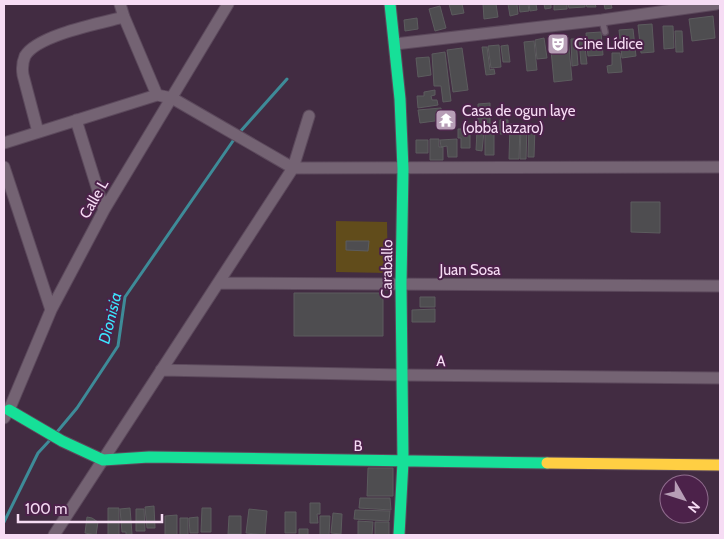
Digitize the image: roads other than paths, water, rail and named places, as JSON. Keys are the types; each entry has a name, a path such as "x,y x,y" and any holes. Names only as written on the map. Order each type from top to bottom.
{"street":[{"path":"120,4 156,95"},
{"name":"Caraballo","path":"390,4 400,99 403,169 401,284 403,375 399,535"},
{"path":"394,44 602,20 716,4"},
{"name":"Calle L","path":"6,414 50,310 104,210 172,98 223,7"},
{"path":"38,132 23,75 22,66 26,56 33,48 53,36 124,17"},
{"path":"4,143 156,95 172,98 293,168 720,167"},
{"path":"54,535 293,168 309,116"},
{"path":"76,120 104,210"},
{"path":"4,167 50,310"},
{"name":"Juan Sosa","path":"219,283 720,286"},
{"name":"A","path":"161,370 403,375 720,378"},
{"name":"B","path":"6,414 34,424 62,441 103,460 149,457 720,465"}],"lane":[{"path":"602,20 605,32"}],"waterway":[{"name":"Dionisia","path":"239,133 287,79"},
{"name":"Dionisia","path":"57,432 77,408 118,346 125,297 235,138"},
{"name":"Dionisia","path":"4,522 38,453 50,440"}],"place":[{"name":"Cine Lídice","path":"558,44"},
{"name":"Casa de ogun laye (obbá lazaro)","path":"446,120"}]}
